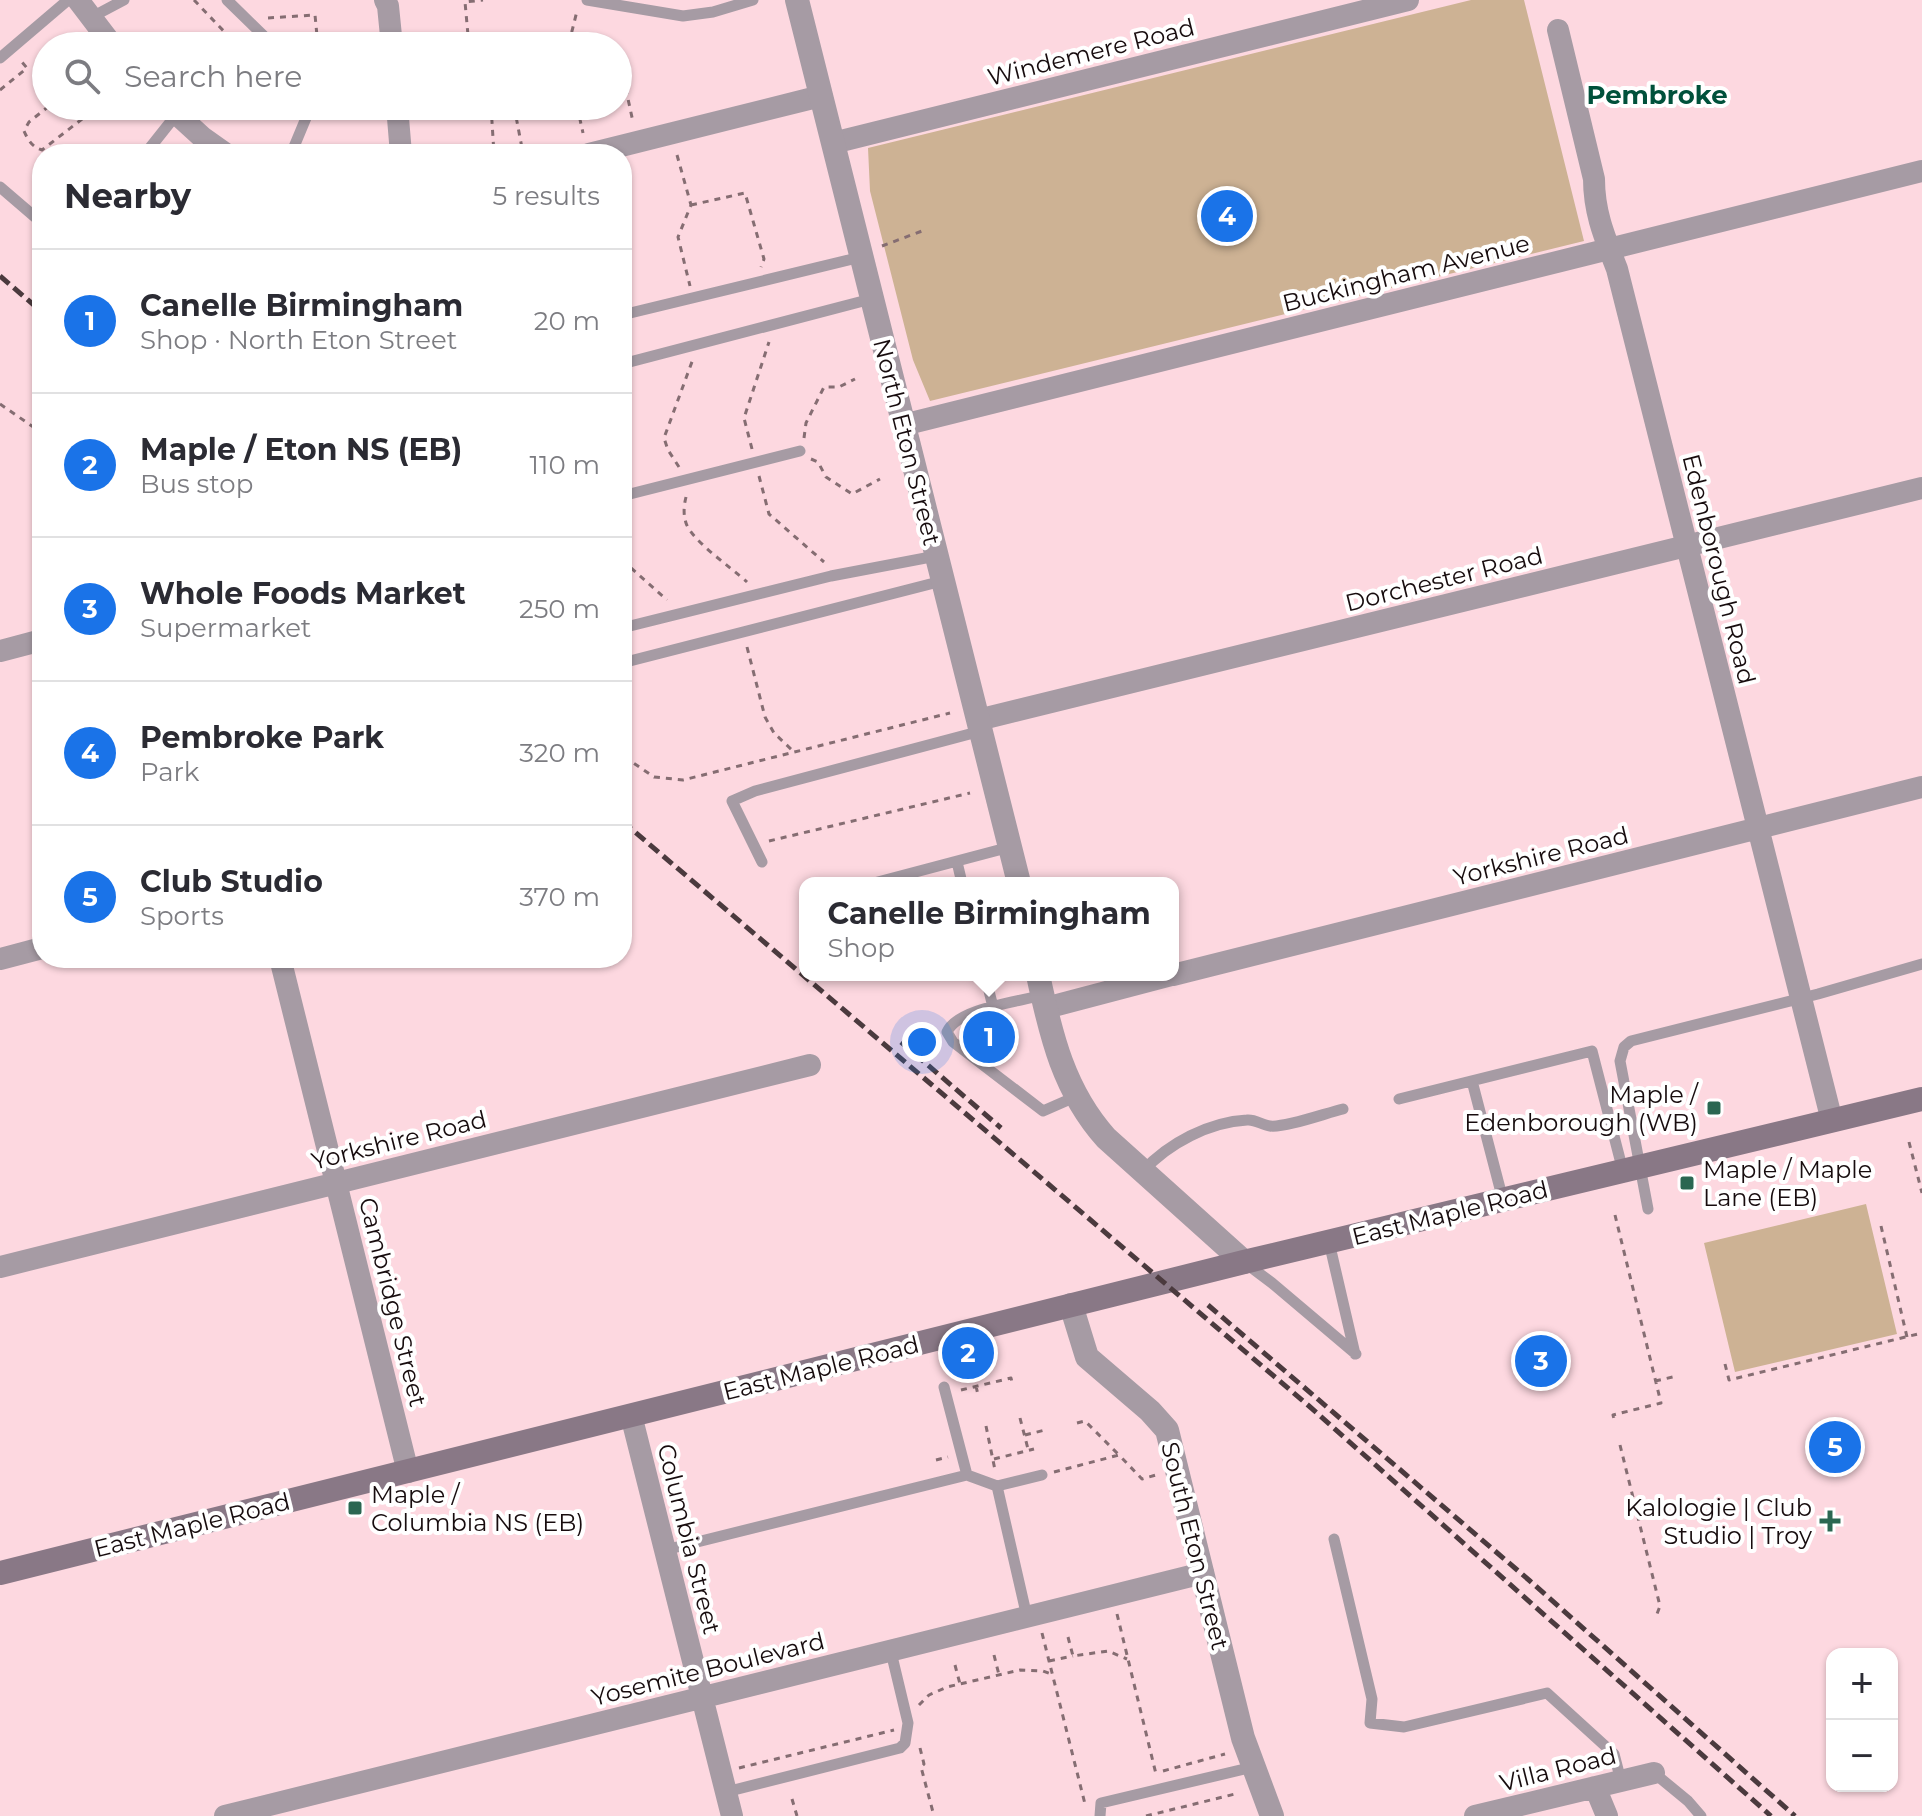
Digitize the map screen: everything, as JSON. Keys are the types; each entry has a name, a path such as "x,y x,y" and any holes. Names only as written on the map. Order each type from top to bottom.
{"main road":[{"name":"East Maple Road","path":"0,1573 1244,1262 1922,1099"}],"street":[{"name":"North Eton Street","path":"797,0 833,143 871,252 871,299 1018,877"},
{"name":"Windemere Road","path":"833,143 1408,0"},
{"path":"388,2 391,32"},
{"path":"84,9 102,32"},
{"name":"Edenborough Road","path":"1558,30 1594,179 1594,201 1600,229 1617,269 1832,1121"},
{"path":"586,143 821,96"},
{"path":"184,120 214,144"},
{"path":"398,120 400,144"},
{"name":"Buckingham Avenue","path":"903,425 1922,171"},
{"name":"Dorchester Road","path":"979,726 1922,488"},
{"path":"0,651 32,643"},
{"name":"Yorkshire Road","path":"1179,973 1922,787"},
{"path":"0,959 32,951"},
{"name":"Cambridge Street","path":"282,968 408,1472"},
{"name":"Yorkshire Road","path":"1043,993 1129,981"},
{"path":"1043,993 1063,1067 1087,1117 1106,1138 1244,1262"},
{"name":"Yorkshire Road","path":"0,1267 810,1065"},
{"name":"South Eton Street","path":"1071,1305 1087,1357 1150,1411 1167,1430 1243,1738 1272,1816"},
{"name":"Columbia Street","path":"631,1415 732,1816"},
{"name":"Yosemite Boulevard","path":"225,1816 1203,1573"},
{"name":"Villa Road","path":"1475,1816 1654,1773"},
{"path":"1595,1787 1607,1816"}],"lane":[{"path":"0,58 68,0"},
{"path":"84,9 124,0"},
{"path":"227,0 260,32"},
{"path":"587,0 683,16 713,12 753,0"},
{"path":"151,144 166,120"},
{"path":"295,144 305,120"},
{"path":"0,187 32,214"},
{"path":"632,313 871,252"},
{"path":"632,361 871,299"},
{"path":"632,493 800,451"},
{"path":"632,626 831,576 936,556"},
{"path":"632,660 942,581"},
{"path":"762,862 732,801 755,791 979,726"},
{"path":"898,877 1010,847"},
{"path":"957,862 961,877"},
{"path":"1632,1169 1620,1061 1624,1047 1631,1041 1800,999 1922,964"},
{"path":"986,981 993,1007"},
{"path":"1043,993 951,1022 947,1032 953,1042 1043,1111 1075,1097"},
{"path":"1399,1099 1592,1051 1648,1209"},
{"path":"1472,1081 1503,1200"},
{"path":"1143,1171 1155,1158 1180,1141 1208,1128 1249,1119 1272,1127 1343,1109"},
{"path":"1244,1262 1356,1354 1329,1242"},
{"path":"950,1389 967,1475"},
{"path":"665,1550 967,1475 997,1486 1042,1475"},
{"path":"997,1486 1032,1616"},
{"path":"1334,1539 1372,1699 1370,1723 1404,1727 1547,1693 1614,1754 1621,1781"},
{"path":"726,1792 900,1748 905,1743 908,1723 891,1652"},
{"path":"1100,1816 1101,1803 1254,1767"},
{"path":"1654,1773 1701,1816"}],"path":[{"path":"194,0 225,32"},
{"path":"468,32 465,2 483,0"},
{"path":"572,32 579,0"},
{"path":"257,29 268,18 315,15 317,32"},
{"path":"0,90 27,68 11,49"},
{"path":"632,117 633,122"},
{"path":"32,120 24,131 32,144"},
{"path":"50,144 81,120"},
{"path":"492,120 493,144"},
{"path":"517,120 521,144"},
{"path":"580,120 586,143"},
{"path":"677,155 691,205 678,237 693,298"},
{"path":"691,205 745,193 764,259 756,283"},
{"path":"871,252 922,231"},
{"path":"855,379 839,387 824,387 806,423 800,451 818,462 826,477 852,494 880,479"},
{"path":"0,404 32,426"},
{"path":"632,569 682,613"},
{"path":"743,632 765,717 774,733 794,752"},
{"path":"632,762 654,777 683,780 950,713"},
{"path":"754,845 970,793"},
{"path":"1909,1142 1922,1193"},
{"path":"1615,1215 1661,1403 1613,1415 1615,1422"},
{"path":"1881,1226 1907,1337"},
{"path":"1725,1364 1729,1380 1922,1333"},
{"path":"1655,1381 1677,1376"},
{"path":"950,1389 1011,1378 1013,1386"},
{"path":"976,1386 978,1395"},
{"path":"986,1426 994,1460 1031,1450 1020,1418"},
{"path":"1077,1423 1085,1421 1142,1479 1156,1475"},
{"path":"1025,1435 1045,1430"},
{"path":"1620,1445 1660,1606 1657,1614"},
{"path":"1042,1475 1119,1455"},
{"path":"1111,1595 1156,1774"},
{"path":"1032,1616 1053,1675 1088,1816"},
{"path":"1068,1637 1073,1656"},
{"path":"1049,1661 1108,1651 1128,1660"},
{"path":"994,1655 999,1675"},
{"path":"955,1665 960,1684"},
{"path":"912,1714 929,1695 960,1684 1020,1670 1043,1671 1053,1675"},
{"path":"739,1768 902,1728"},
{"path":"1146,1816 1235,1794"},
{"path":"792,1799 797,1816"}],"shaded area":[{"path":"1471,0 1524,0 1584,241 930,401 913,360 870,191 868,148"},
{"path":"1866,1204 1897,1334 1735,1372 1704,1243"}],"railway":[{"path":"0,276 32,303"},
{"path":"632,830 799,972"},
{"path":"810,981 1309,1406 1771,1816"},
{"path":"901,1042 1001,1128"},
{"path":"1208,1305 1530,1581 1795,1816"}],"place":[{"name":"Pembroke Park","path":"1227,216"},
{"name":"Canelle Birmingham","path":"989,1037"},
{"name":"Maple / Edenborough (WB)","path":"1714,1108"},
{"name":"Maple / Maple Lane (EB)","path":"1687,1183"},
{"name":"Maple / Eton NS (EB)","path":"968,1353"},
{"name":"Whole Foods Market","path":"1541,1361"},
{"name":"Club Studio","path":"1835,1447"},
{"name":"Maple / Columbia NS (EB)","path":"355,1508"},
{"name":"Kalologie | Club Studio | Troy","path":"1830,1521"}],"district":[{"name":"Pembroke","path":"1657,95"}]}
